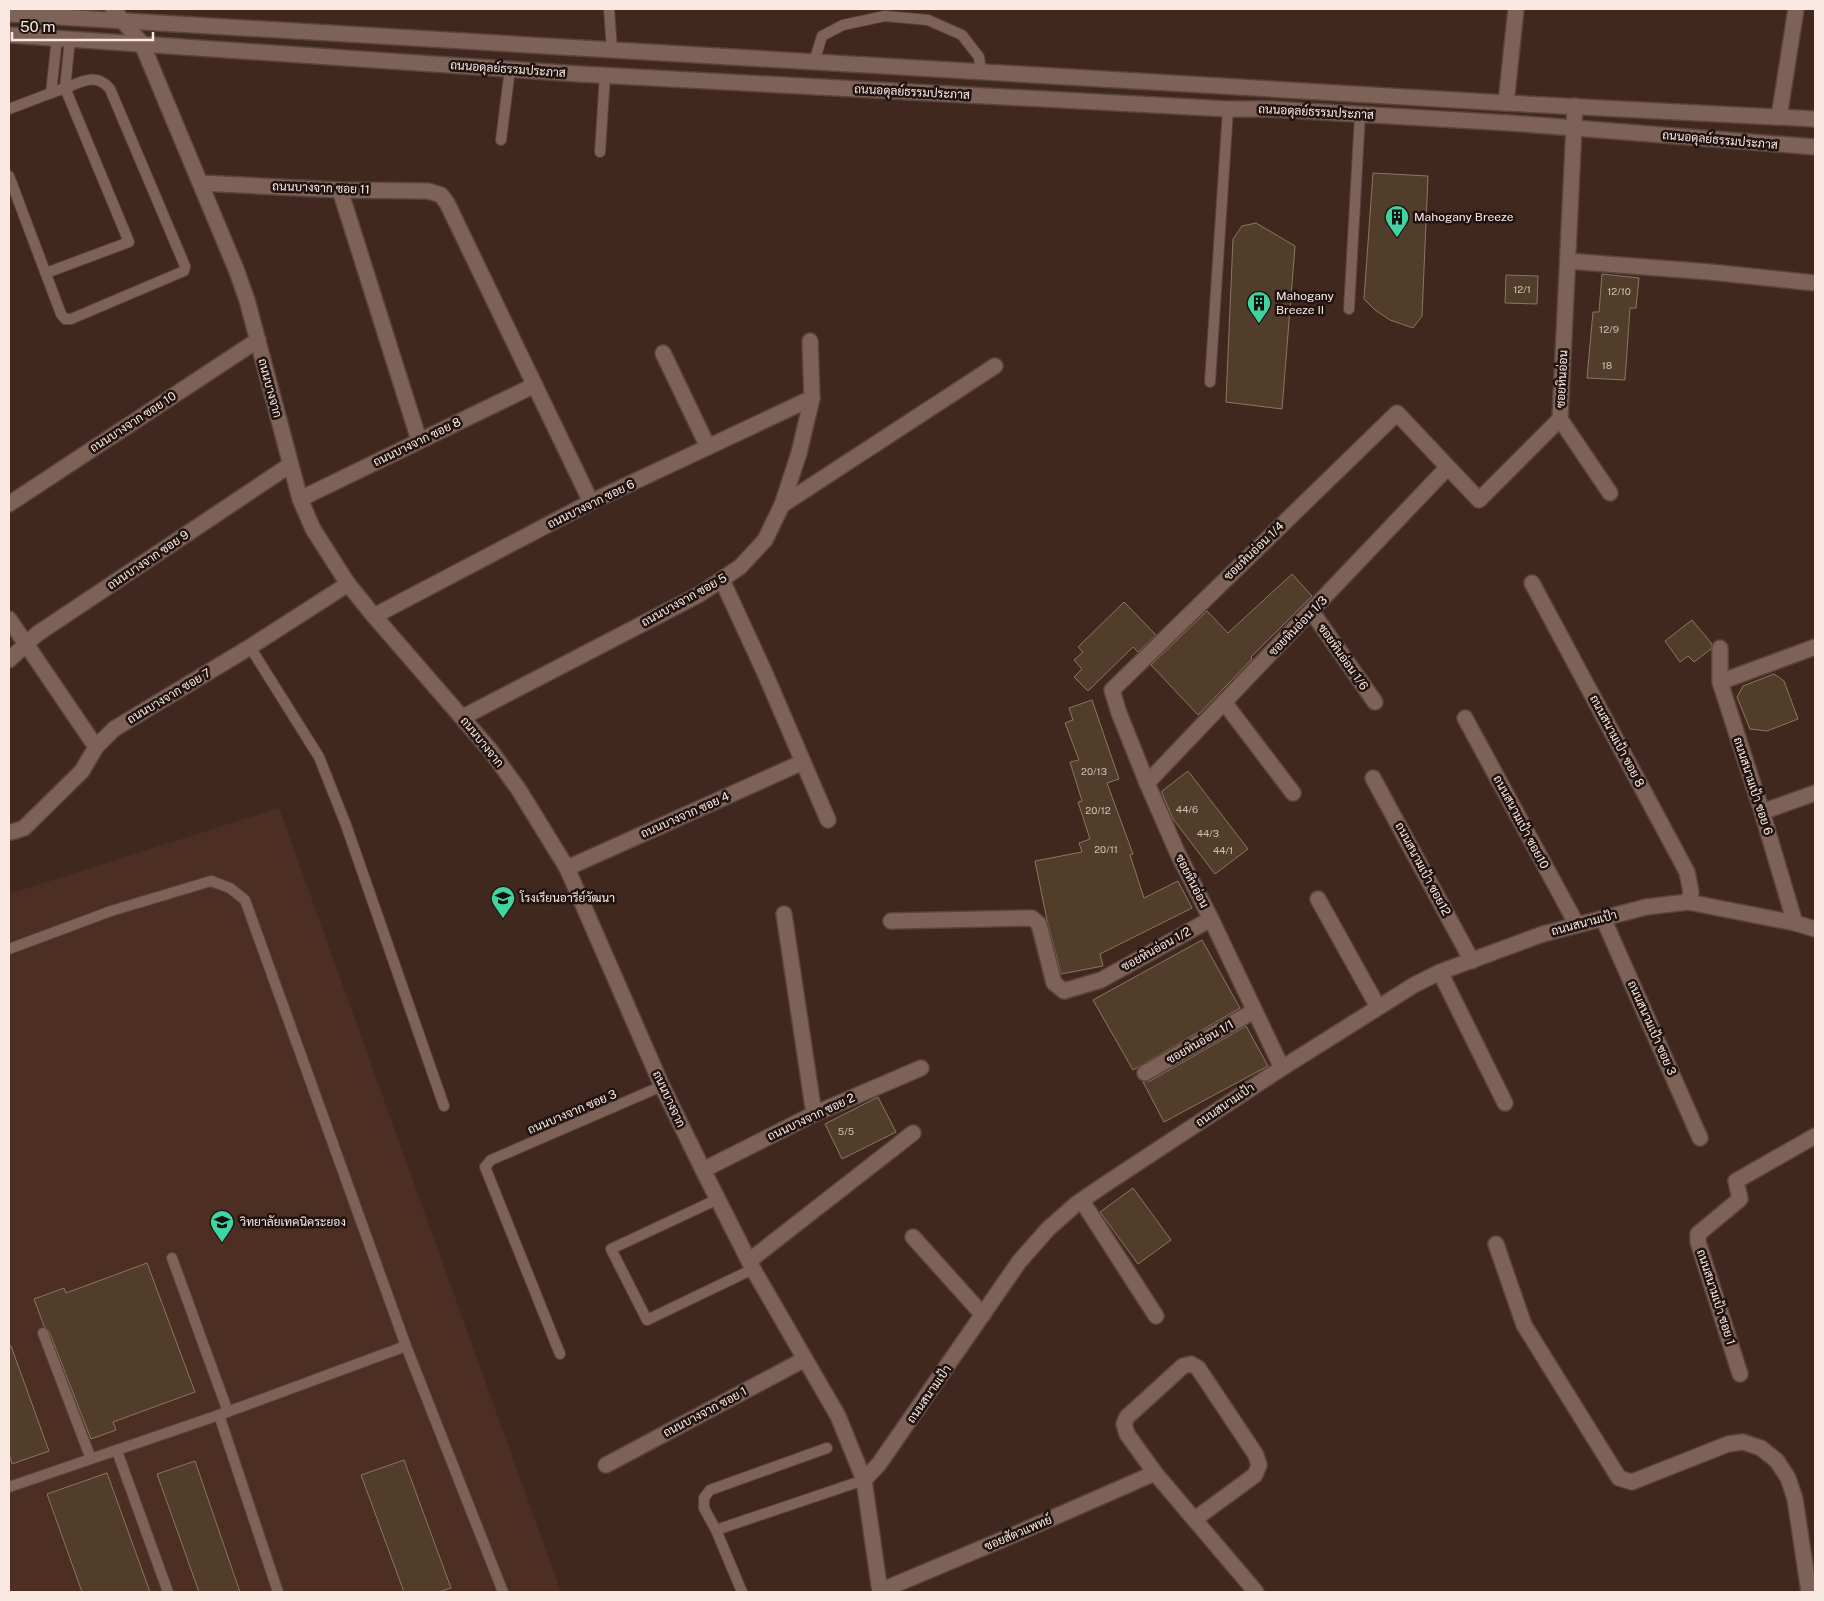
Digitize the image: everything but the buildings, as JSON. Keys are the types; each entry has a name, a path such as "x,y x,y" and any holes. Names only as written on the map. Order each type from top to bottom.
{"street":[{"path":"1506,103 1516,9"},
{"path":"1780,117 1796,9"},
{"name":"ถนนอดุลย์ธรรมประภาส","path":"9,14 118,14 612,50 1506,103 1815,119"},
{"name":"ถนนบางจาก","path":"118,14 142,44 236,269 247,300 300,499 313,530 348,584 491,750 519,790 567,868 662,1086 751,1265 838,1416 864,1480"},
{"name":"ถนนอดุลย์ธรรมประภาส","path":"9,35 605,76 1228,109 1269,109 1815,147"},
{"path":"890,67 890,91"},
{"name":"ซอยหินอ่อน","path":"1397,413 1480,500 1560,418 1575,106"},
{"name":"ถนนบางจาก ซอย 11","path":"200,183 340,190 428,191 441,194 535,385"},
{"path":"340,190 419,440"},
{"path":"1568,261 1710,272 1815,283"},
{"name":"ถนนบางจาก ซอย 10","path":"9,504 258,340"},
{"name":"ถนนบางจาก ซอย 5","path":"463,717 700,594 740,568 765,540 782,505 800,453 812,398 810,341"},
{"path":"663,352 708,447"},
{"path":"782,505 995,366"},
{"path":"535,385 591,502"},
{"name":"ถนนบางจาก ซอย 8","path":"300,499 535,385"},
{"name":"ถนนบางจาก ซอย 6","path":"374,616 591,502 812,398"},
{"name":"ซอยหินอ่อน 1/4","path":"1112,690 1397,413"},
{"path":"1560,418 1610,493"},
{"name":"ถนนบางจาก ซอย 9","path":"9,660 37,634 290,465"},
{"name":"ซอยหินอ่อน 1/3","path":"1147,783 1312,612 1448,467"},
{"path":"722,580 764,671 828,820"},
{"name":"ถนนสนามเป้า ซอย 8","path":"1532,583 1688,872 1691,892 1688,902"},
{"name":"ถนนบางจาก ซอย 7","path":"12,832 24,828 82,772 96,746 114,729 250,647 348,584"},
{"name":"ซอยหินอ่อน 1/6","path":"1312,612 1375,702"},
{"path":"9,620 96,746"},
{"path":"1720,682 1815,647"},
{"name":"ถนนสนามเป้า ซอย 6","path":"1720,648 1720,682 1795,923"},
{"name":"ซอยหินอ่อน","path":"1112,690 1119,713 1147,783 1178,854 1282,1068"},
{"path":"1224,702 1293,793"},
{"name":"ถนนสนามเป้า ซอย10","path":"1465,718 1577,925"},
{"name":"ถนนบางจาก ซอย 4","path":"567,868 803,762"},
{"name":"ถนนสนามเป้า ซอย12","path":"1373,778 1472,961"},
{"path":"1762,812 1815,793"},
{"path":"1318,899 1378,1007"},
{"name":"ถนนสนามเป้า","path":"864,1480 879,1464 1019,1262 1048,1229 1082,1201 1282,1068 1414,985 1440,972 1542,934 1646,907 1688,902 1795,923 1815,929"},
{"path":"784,914 814,1114"},
{"name":"ซอยหินอ่อน 1/2","path":"891,921 1032,918 1039,924 1054,983 1064,992 1101,980 1211,919"},
{"name":"ถนนสนามเป้า ซอย 3","path":"1603,918 1700,1138"},
{"path":"1440,972 1505,1103"},
{"name":"ซอยหินอ่อน 1/1","path":"1145,1073 1254,1011"},
{"name":"ถนนบางจาก ซอย 2","path":"703,1170 814,1114 921,1068"},
{"path":"751,1265 913,1133"},
{"name":"ถนนสนามเป้า ซอย 1","path":"1740,1374 1698,1242 1698,1234 1740,1199 1736,1181 1815,1136"},
{"path":"1082,1201 1156,1316"},
{"path":"913,1237 983,1315"},
{"path":"1496,1244 1524,1325 1619,1478 1632,1482 1728,1444 1743,1442 1761,1448 1777,1461 1788,1478 1794,1499 1809,1592"},
{"name":"ถนนบางจาก ซอย 1","path":"606,1465 805,1359"},
{"path":"1195,1518 1255,1474 1258,1465 1256,1455 1198,1368 1191,1364 1183,1366 1127,1417 1124,1424 1127,1434 1155,1473 1256,1592"},
{"name":"ซอยสัตวแพทย์","path":"880,1591 1155,1473"},
{"path":"864,1480 880,1591"}],"lane":[{"path":"609,9 612,50"},
{"path":"814,62 822,36 843,25 885,16 928,20 962,36 979,57 981,72"},
{"path":"46,274 129,242 65,88 63,38"},
{"path":"52,93 63,38"},
{"path":"501,140 510,69"},
{"path":"600,152 605,76"},
{"path":"9,109 65,88 95,79 101,80 110,89 185,269 179,275 67,320 61,314 9,176"},
{"path":"1210,382 1228,109"},
{"path":"1348,309 1360,115"},
{"path":"250,647 319,757 346,825 444,1106"},
{"path":"9,948 111,911 211,881 230,888 245,900 406,1346 503,1592"},
{"name":"ถนนบางจาก ซอย 3","path":"560,1354 485,1167 491,1160 662,1086"},
{"path":"718,1199 611,1249 647,1320 751,1265"},
{"path":"172,1258 224,1414 278,1592"},
{"path":"43,1333 91,1459"},
{"path":"9,1487 224,1414 406,1346"},
{"path":"742,1592 716,1530 704,1508 704,1498 710,1490 827,1448"},
{"path":"116,1451 168,1592"},
{"path":"716,1530 864,1480"}],"shaded area":[{"name":"วิทยาลัยเทคนิคระยอง","path":"279,808 561,1592 9,1592 9,894"}],"place":[{"name":"Mahogany Breeze","path":"1397,238"},
{"name":"Mahogany Breeze II","path":"1259,324"},
{"name":"โรงเรียนอารีย์วัฒนา","path":"503,919"},
{"name":"วิทยาลัยเทคนิคระยอง","path":"222,1243"}]}
